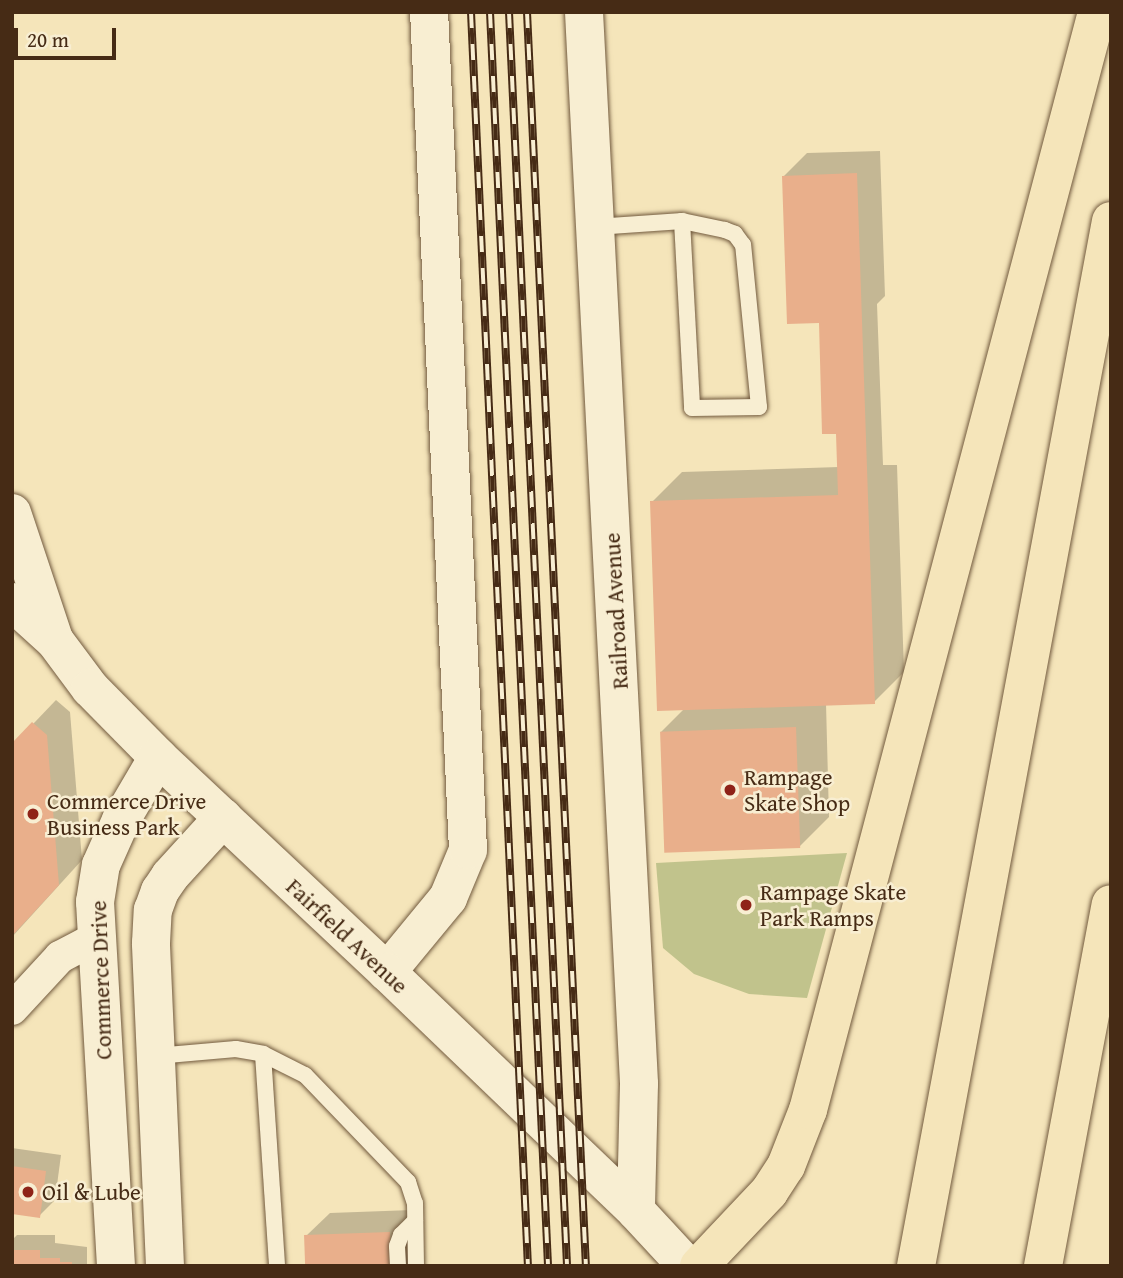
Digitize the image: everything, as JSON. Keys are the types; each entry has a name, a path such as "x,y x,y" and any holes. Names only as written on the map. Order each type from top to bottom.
{"highway":[{"path":"699,1266 769,1192 786,1166 808,1110 1097,12"},
{"path":"916,1266 1111,221"},
{"path":"1043,1266 1111,904"}],"street":[{"path":"387,972 448,898 468,850 429,12"},
{"name":"Railroad Avenue","path":"584,12 638,1070 636,1211"},
{"path":"12,513 55,641"},
{"name":"Fairfield Avenue","path":"16,613 55,641 90,688 158,757 636,1211 687,1266"},
{"name":"Commerce Drive","path":"117,1266 96,902 101,865 121,820 158,757"},
{"path":"165,1266 153,910 160,891 170,876 223,818"},
{"path":"12,1009 60,957 96,938"},
{"path":"113,1217 163,1214"}],"lane":[{"path":"595,227 682,220 736,234 743,245 759,407 692,408 682,220"},
{"path":"156,1056 236,1049 262,1054 305,1075 408,1182 415,1203 416,1266"},
{"path":"262,1054 278,1265"},
{"path":"398,1266 401,1235 415,1221"}],"green space":[{"name":"Rampage Skate Park Ramps","path":"847,853 807,998 749,994 694,974 663,948 656,863"}],"building":[{"path":"857,173 875,704 657,711 650,501 838,495 836,434 822,434 819,323 787,324 782,176"},
{"name":"Commerce Drive Business Park","path":"32,722 47,735 59,885 12,936 12,743"},
{"name":"Rampage Skate Shop","path":"796,727 800,848 664,853 660,732"},
{"name":"Oil & Lube","path":"12,1166 46,1171 40,1218 12,1214"},
{"path":"390,1232 391,1266 305,1266 304,1235"},
{"path":"12,1250 40,1250 40,1258 60,1258 60,1262 72,1262 72,1266 12,1266"}],"railway":[{"path":"471,12 528,1266"},
{"path":"490,12 548,1266"},
{"path":"509,12 567,1266"},
{"path":"527,12 586,1266"}],"place":[{"name":"Rampage Skate Shop","path":"730,790"},
{"name":"Commerce Drive Business Park","path":"33,814"},
{"name":"Rampage Skate Park Ramps","path":"746,905"},
{"name":"Oil & Lube","path":"28,1192"}]}
